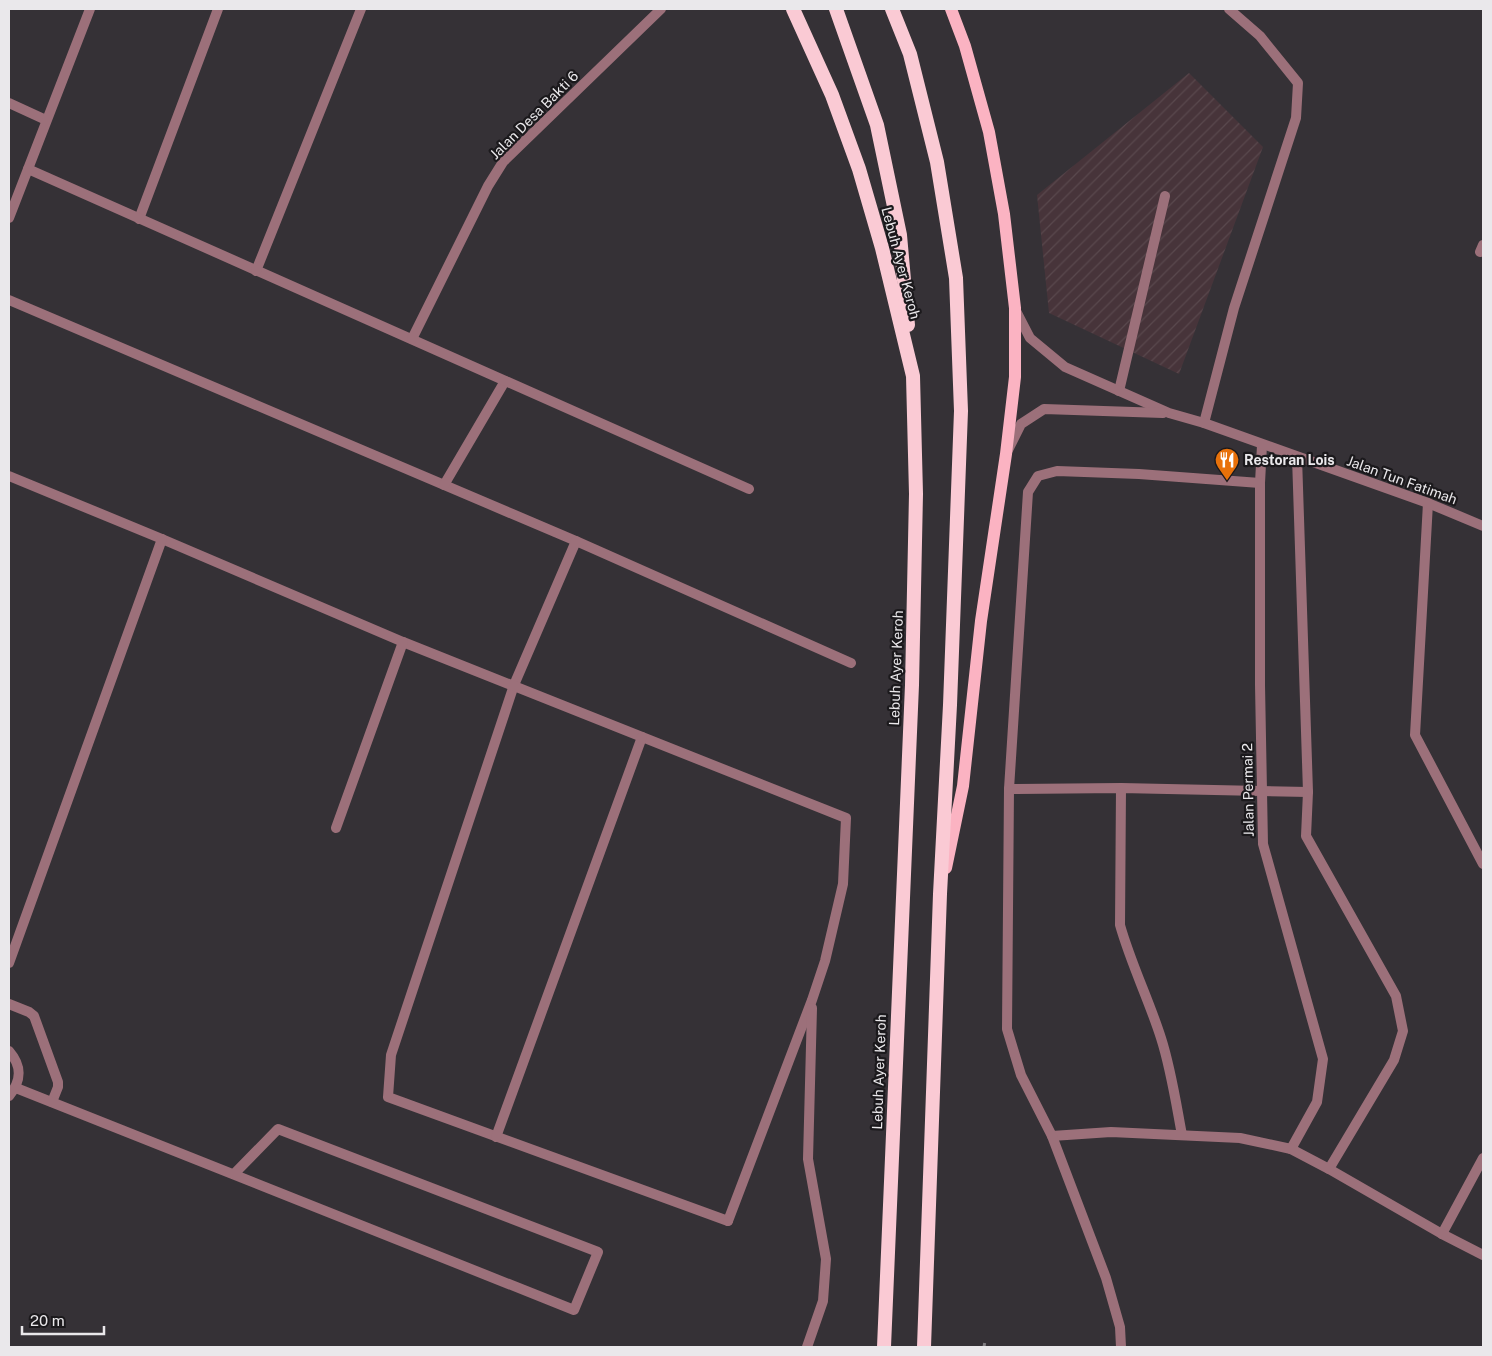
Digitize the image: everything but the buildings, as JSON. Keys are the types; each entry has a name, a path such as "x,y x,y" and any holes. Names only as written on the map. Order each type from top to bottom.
{"highway":[{"name":"Lebuh Ayer Keroh","path":"793,9 832,95 859,169 882,248 913,376 916,494 912,685 884,1347"},
{"path":"836,9 877,125 883,152 900,235 913,376"},
{"path":"892,9 910,54 937,162 956,278 961,411 950,705 940,894 924,1347"}],"main road":[{"path":"940,894 963,786 981,621 1006,454 1015,377 1015,308 1004,214 988,132 965,46 951,9"}],"street":[{"path":"9,218 90,9"},
{"path":"139,219 218,9"},
{"path":"256,271 361,9"},
{"name":"Jalan Desa Bakti 6","path":"412,340 488,186 502,162 661,9"},
{"path":"1204,423 1234,308 1296,118 1298,83 1260,36 1229,9"},
{"path":"9,103 46,120"},
{"path":"28,169 750,489"},
{"path":"1119,391 1165,196"},
{"path":"9,300 576,541 851,663"},
{"name":"Jalan Tun Fatimah","path":"1015,308 1030,338 1065,368 1169,413 1204,423 1297,456 1483,526"},
{"path":"444,485 505,381"},
{"name":"Jalan Tun Fatimah","path":"1006,454 1021,424 1044,410 1169,413"},
{"name":"Jalan Permai 2","path":"1262,445 1260,484 1260,685 1263,844 1323,1059 1317,1102 1292,1150"},
{"path":"1297,456 1308,792 1306,836 1396,996 1403,1031 1394,1060 1329,1169"},
{"path":"1121,1347 1120,1327 1106,1278 1052,1136 1021,1075 1007,1029 1009,789 1028,492 1038,476 1057,471 1139,474 1260,484"},
{"path":"9,476 403,642 514,685 846,818 843,884 825,961 728,1221 388,1097 391,1056 514,685 576,541"},
{"path":"1428,504 1415,735 1483,864"},
{"path":"9,962 162,539"},
{"path":"336,828 403,642"},
{"path":"496,1137 642,737"},
{"path":"1009,789 1121,788 1308,792"},
{"path":"1121,788 1120,925 1161,1037 1182,1136"},
{"path":"807,1347 823,1301 826,1259 808,1159 812,1000"},
{"path":"9,1004 34,1016 58,1082 52,1102"},
{"path":"9,1051 15,1058 19,1077 12,1092 52,1102 574,1310 598,1252 278,1128 234,1174"},
{"path":"1052,1136 1111,1132 1240,1138 1292,1150 1483,1255"},
{"path":"1442,1234 1483,1158"}],"path":[{"path":"984,1347 985,1341"}],"shaded area":[{"path":"1189,73 1263,147 1179,374 1049,313 1037,195"}],"place":[{"name":"Restoran Lois","path":"1227,481"}]}
